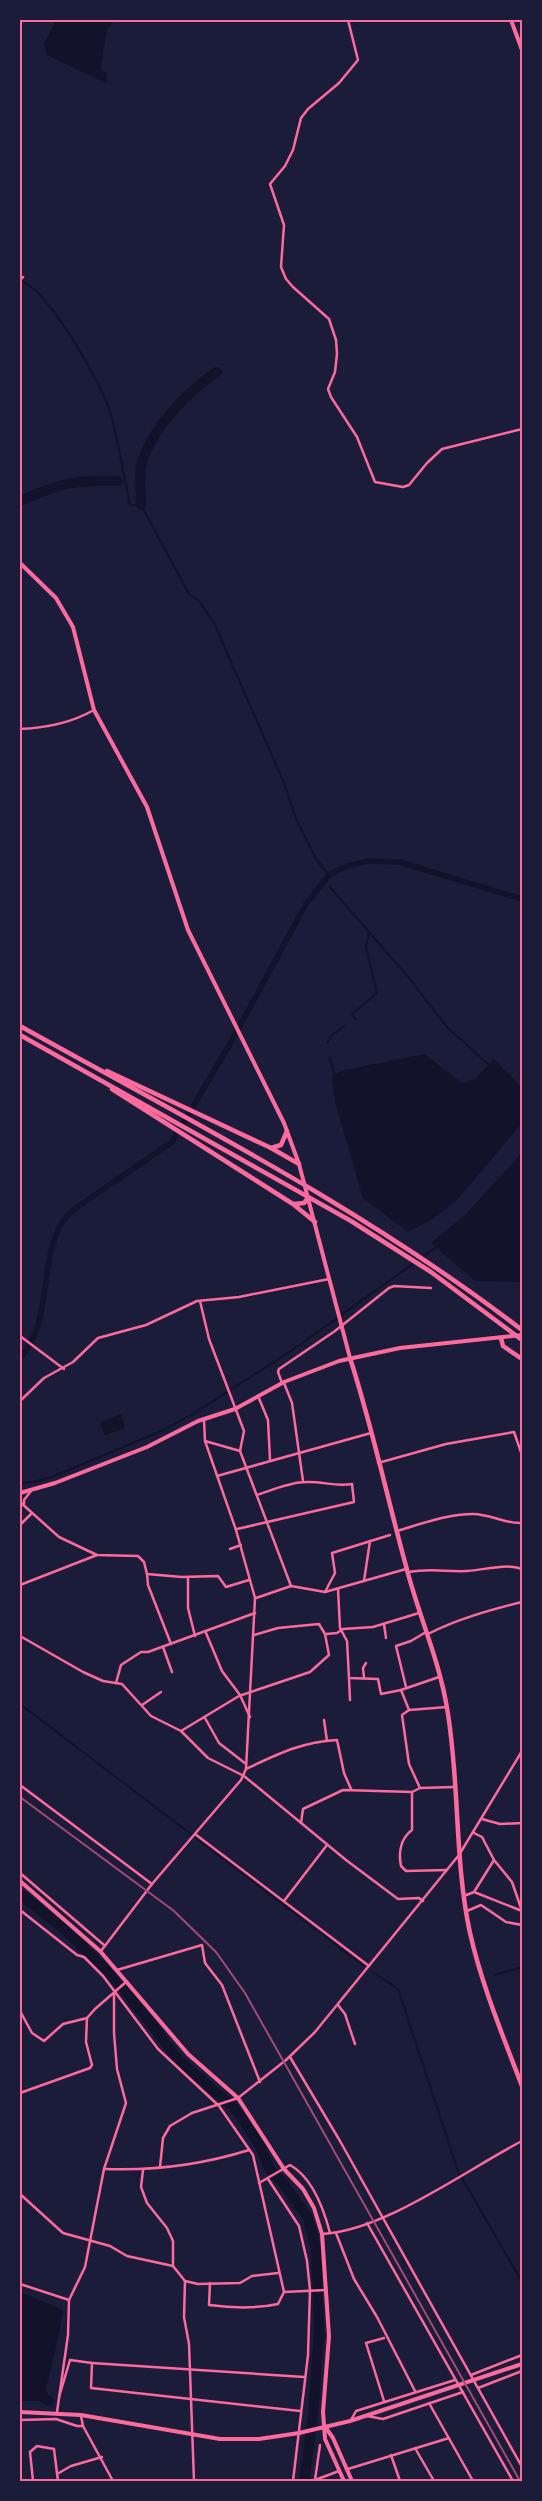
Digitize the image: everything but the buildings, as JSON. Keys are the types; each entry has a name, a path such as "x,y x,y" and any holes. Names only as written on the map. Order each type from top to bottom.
{"main road":[{"path":"20,1026 327,1197 438,1268 522,1330"},
{"path":"20,1035 328,1207 431,1272 522,1340"},
{"path":"95,1068 118,1075 271,1148 299,1164"},
{"path":"97,1078 160,1121 293,1204 315,1222"},
{"path":"271,1148 281,1145 287,1131"},
{"path":"293,1204 304,1203 308,1198"},
{"path":"501,1338 503,1346 522,1359"},
{"path":"350,1358 407,1571 428,1633 447,1707 452,1742 454,1787 464,1896 470,1932 488,1995 522,2086"}],"street":[{"path":"348,20 358,60 339,84 308,109 301,118 293,150 285,166 270,184 284,225 281,267 286,279 329,319 336,340 336,362 328,389 330,397 357,437 375,482 402,487 409,485 427,463 442,449 522,429"},
{"path":"510,20 522,50"},
{"path":"20,280 23,277"},
{"path":"20,563 56,598 73,628 94,710 147,807 182,913 287,1131 299,1164 350,1358"},
{"path":"20,729 60,724 77,719 94,710"},
{"path":"20,1401 44,1378 64,1369 98,1338 146,1325 200,1301 239,1296 329,1279"},
{"path":"303,1482 292,1403 278,1372 279,1369 341,1326 389,1288 394,1286 431,1288"},
{"path":"200,1301 209,1339 244,1431 240,1451 291,1586"},
{"path":"20,1493 31,1491 146,1447 204,1420 235,1409 283,1382 319,1367 350,1358 400,1348 522,1335"},
{"path":"20,1336 36,1346 64,1369"},
{"path":"258,1396 268,1420 270,1460"},
{"path":"100,1952 152,1884 244,1776 246,1769 256,1598 249,1580 241,1545 205,1441 204,1420"},
{"path":"378,1463 446,1444 514,1432 522,1455"},
{"path":"217,1476 371,1433"},
{"path":"205,1441 240,1451"},
{"path":"236,1530 354,1502 352,1484 338,1487 322,1482 303,1482 257,1495"},
{"path":"24,1505 24,1500 31,1491"},
{"path":"20,1502 59,1537 97,1555"},
{"path":"20,1525 31,1513"},
{"path":"396,1531 441,1519 473,1514 514,1524 522,1523"},
{"path":"325,1592 335,1573 332,1553 390,1535"},
{"path":"364,1581 370,1541"},
{"path":"230,1549 241,1545"},
{"path":"20,1585 97,1555 138,1556 144,1562 148,1585 171,1644"},
{"path":"256,1598 291,1586 325,1592 364,1581 427,1568 466,1571 500,1568 522,1569"},
{"path":"147,1574 188,1577 218,1576 226,1587 249,1580"},
{"path":"188,1577 188,1608 196,1636"},
{"path":"338,1589 340,1628 343,1630 347,1641 350,1700"},
{"path":"406,1687 396,1646 442,1627 488,1611 522,1602"},
{"path":"116,1683 121,1665 141,1652 196,1636 255,1613"},
{"path":"325,1634 372,1627 421,1613"},
{"path":"181,1731 240,1696 310,1672 329,1655 325,1634 319,1624 278,1628 254,1635"},
{"path":"384,1624 386,1638"},
{"path":"206,1632 222,1671 240,1696 250,1717"},
{"path":"20,1636 83,1672 127,1688 151,1716 181,1731 208,1758 244,1776 327,1845 398,1899 419,1898 423,1901"},
{"path":"163,1647 172,1672"},
{"path":"364,1678 363,1668 366,1663"},
{"path":"349,1678 378,1679 381,1694 401,1690 440,1676"},
{"path":"401,1690 409,1710"},
{"path":"142,1706 161,1692"},
{"path":"420,1788 408,1764 402,1715 409,1710 447,1707"},
{"path":"205,1717 219,1743 246,1764"},
{"path":"324,1720 327,1741"},
{"path":"246,1769 296,1746 337,1740 344,1773 351,1789"},
{"path":"160,2168 163,2138 170,2126 192,2113 238,2098 290,2057 316,2032 460,1856 522,1752"},
{"path":"20,1785 152,1884"},
{"path":"301,1823 303,1809 343,1790 412,1792 420,1788 454,1787"},
{"path":"412,1792 412,1830 403,1838 401,1843 401,1866 406,1871 447,1870"},
{"path":"482,1819 500,1824 522,1823"},
{"path":"474,1833 482,1837 494,1860 512,1882 522,1911"},
{"path":"195,1834 369,1966"},
{"path":"284,1901 327,1845"},
{"path":"464,1896 474,1892 494,1860"},
{"path":"20,1873 105,1946"},
{"path":"20,1881 100,1952 188,2054 238,2098 284,2169 303,2189 314,2208 322,2234 329,2336 323,2412 326,2439 344,2481"},
{"path":"474,1892 522,1911"},
{"path":"467,1911 480,1905 506,1922 522,1925"},
{"path":"20,1910 77,1955 84,1957 103,1976 158,2049 218,2106 253,2155 284,2292 278,2304 263,2307 228,2308 209,2305 210,2283"},
{"path":"117,1970 202,1945 203,1958 222,1986 260,2082"},
{"path":"20,2011 32,2033 44,2041 63,2024 87,2018 126,1982"},
{"path":"57,2412 68,2335 70,2300 85,2267 104,2169 126,2103 117,2070 114,2033 114,1993"},
{"path":"338,2005 345,2014 355,2044"},
{"path":"20,2093 90,2068 92,2065 87,2050 87,2018"},
{"path":"290,2057 340,2141 522,2467"},
{"path":"322,2234 336,2233 382,2219 522,2141"},
{"path":"104,2169 143,2170 160,2168 198,2163 249,2150"},
{"path":"260,2183 273,2177 290,2165 305,2178 326,2218 330,2234"},
{"path":"143,2170 141,2187 147,2203 167,2228 172,2241 174,2266 185,2281 184,2317 190,2344 194,2481"},
{"path":"268,2179 300,2226 306,2251 310,2290 308,2356 293,2481"},
{"path":"20,2194 63,2233 110,2246 127,2256 174,2266"},
{"path":"367,2223 513,2481"},
{"path":"336,2233 354,2279 377,2317 415,2392"},
{"path":"185,2281 198,2284 240,2284 252,2276 278,2272"},
{"path":"20,2284 70,2300"},
{"path":"284,2292 326,2290"},
{"path":"384,2338 366,2343 384,2402"},
{"path":"471,2375 522,2355"},
{"path":"58,2398 70,2360 304,2377"},
{"path":"92,2363 91,2388 300,2411"},
{"path":"20,2412 57,2412 81,2415 242,2441 326,2428 522,2364"},
{"path":"478,2388 522,2371"},
{"path":"350,2421 356,2411 455,2380"},
{"path":"367,2416 383,2419 463,2392"},
{"path":"429,2402 473,2481"},
{"path":"81,2415 83,2426 102,2457 113,2481"},
{"path":"20,2420 56,2419 83,2426"},
{"path":"326,2428 333,2438 352,2481"},
{"path":"347,2470 449,2438"},
{"path":"320,2445 315,2480 339,2471"},
{"path":"33,2481 30,2452 37,2446 54,2449 58,2481"},
{"path":"415,2448 434,2481"},
{"path":"391,2455 400,2481"},
{"path":"57,2474 72,2466 102,2457"}],"shaded area":[{"path":"56,20 115,20 107,29 101,66 102,71 106,72 107,84 47,55 44,44"},
{"path":"424,1054 462,1083 474,1080 494,1059 522,1088 522,1123 457,1200 434,1218 408,1232 363,1198 335,1102 332,1076 341,1071"},
{"path":"522,1153 522,1282 475,1281 431,1243 466,1214"},
{"path":"121,1414 125,1428 105,1435 100,1422"},
{"path":"20,2292 63,2310 44,2398 41,2401 20,2401"}],"waterway":[{"path":"20,279 39,294 50,307 92,372 112,418 130,505 141,505 189,594 199,601 214,623 284,783 296,819 316,859 329,875"},
{"path":"141,505 141,464 156,433 184,399 217,372"},
{"path":"20,501 45,490 68,484 90,481 118,481"},
{"path":"20,1358 30,1344 37,1329 50,1257 54,1240 61,1224 73,1210 172,1142 231,1042 306,904 329,875 347,866 369,861 399,862 522,899"},
{"path":"330,887 409,978 447,1027 489,1065"},
{"path":"355,1019 352,1014 377,993 366,947 369,932"},
{"path":"327,1043 331,1036 344,1026"},
{"path":"330,1058 334,1073"},
{"path":"20,1483 34,1482 52,1477 166,1429 291,1351 435,1248"},
{"path":"20,1704 364,1966"},
{"path":"20,1894 64,1929 120,1984 179,2060 238,2112 260,2146 269,2168 283,2183 308,2218 316,2249 319,2330 313,2417 304,2481"},
{"path":"495,1975 522,1967"},
{"path":"373,1972 398,1989 458,2171 522,2282"},
{"path":"39,2385 44,2398 49,2401"}],"railway":[{"path":"20,1797 174,1911 216,1952 245,1993 520,2481"}]}
